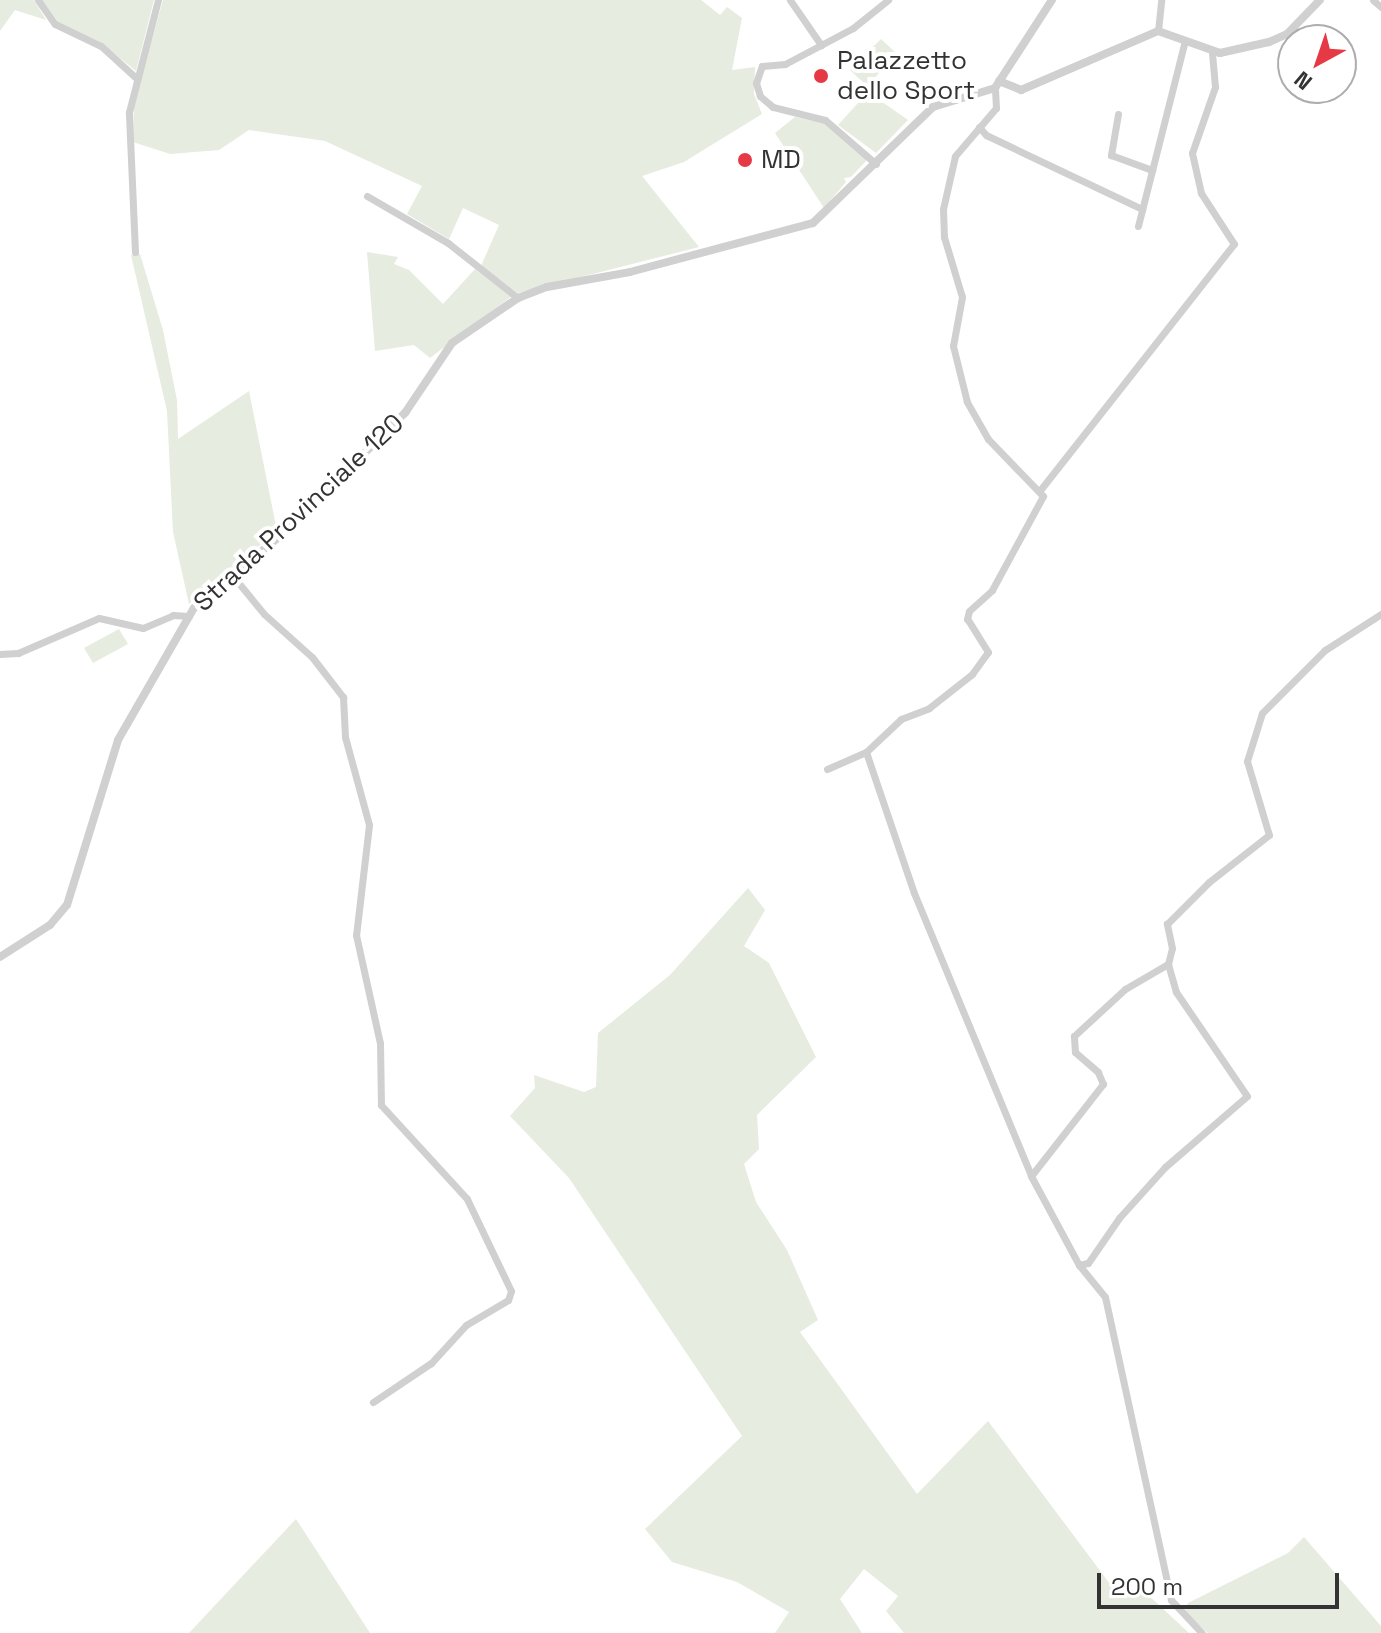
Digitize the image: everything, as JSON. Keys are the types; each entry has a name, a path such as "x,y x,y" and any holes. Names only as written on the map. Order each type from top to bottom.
{"street":[{"path":"38,0 55,24 101,46 136,78"},
{"path":"135,252 129,112 158,0"},
{"path":"790,0 821,45"},
{"path":"876,164 825,120 766,102 757,90 762,66 785,64 864,22 888,0"},
{"path":"1041,489 1023,481 988,439 957,376 954,321 962,297 944,237 943,209 955,156 996,108 997,85 1052,0"},
{"path":"1158,31 1161,0"},
{"path":"997,85 1021,90 1158,31 1212,53 1278,39 1320,0"},
{"path":"1373,0 1381,7"},
{"path":"1138,226 1184,44"},
{"path":"1041,489 1234,244 1201,193 1192,153 1215,87 1212,53"},
{"name":"Strada Provinciale 120","path":"0,957 50,925 67,905 118,740 189,616 232,575 286,531 405,413 452,343 518,298 798,229 825,215 933,107 997,85"},
{"path":"1118,114 1111,155 1152,170"},
{"path":"979,127 986,135 1142,209"},
{"path":"367,196 448,243 518,298"},
{"path":"827,769 866,752 901,719 955,691 988,652 967,619 992,590 1043,496 1041,489"},
{"path":"232,575 264,614 312,657 343,697 345,737 369,825 356,935 380,1043 381,1105 467,1199 511,1291 508,1300 466,1325 431,1363 373,1402"},
{"path":"1079,1265 1088,1263 1119,1218 1165,1167 1247,1096 1247,1088 1176,992 1168,964 1172,948 1167,924 1271,830 1248,770 1262,713 1325,650 1381,614"},
{"path":"0,654 18,653 99,618 143,628 173,615 189,616"},
{"path":"866,752 914,893 1031,1176 1079,1265 1105,1297 1171,1600 1202,1633"},
{"path":"1031,1176 1103,1084 1098,1072 1075,1052 1074,1036 1125,989 1168,964"}],"shaded area":[{"path":"0,0 34,0 46,20 15,10 0,31"},
{"path":"42,0 154,0 136,71 102,44 59,23"},
{"path":"163,0 701,0 720,15 727,7 742,18 732,70 755,67 754,94 762,114 684,162 642,176 699,247 518,293 481,266 499,225 463,208 449,239 407,214 422,186 325,141 249,130 219,150 170,154 133,142 134,102"},
{"path":"881,39 897,54 867,86 850,70"},
{"path":"868,92 908,120 876,153 838,125"},
{"path":"795,117 827,124 867,160 851,177 844,178 846,182 824,208 775,133"},
{"path":"367,252 398,257 394,264 409,270 443,304 475,269 512,296 430,358 414,345 375,351"},
{"path":"140,254 163,330 177,400 178,439 249,391 277,531 189,604 173,532 167,411 131,255"},
{"path":"119,629 128,644 93,663 84,648"},
{"path":"748,888 765,910 744,946 769,963 816,1057 757,1115 759,1149 744,1164 756,1202 787,1250 818,1320 800,1332 917,1494 988,1421 1110,1584 1146,1593 1189,1633 904,1633 886,1611 898,1596 864,1569 840,1599 862,1633 775,1633 789,1612 737,1582 672,1562 645,1529 742,1436 569,1178 510,1116 535,1088 534,1075 584,1092 596,1087 598,1033 670,975"},
{"path":"296,1519 370,1633 189,1633"},
{"path":"1304,1537 1381,1626 1381,1633 1208,1633 1185,1612 1188,1603 1288,1553"}],"place":[{"name":"Palazzetto dello Sport","path":"821,76"},
{"name":"MD","path":"745,160"}]}
